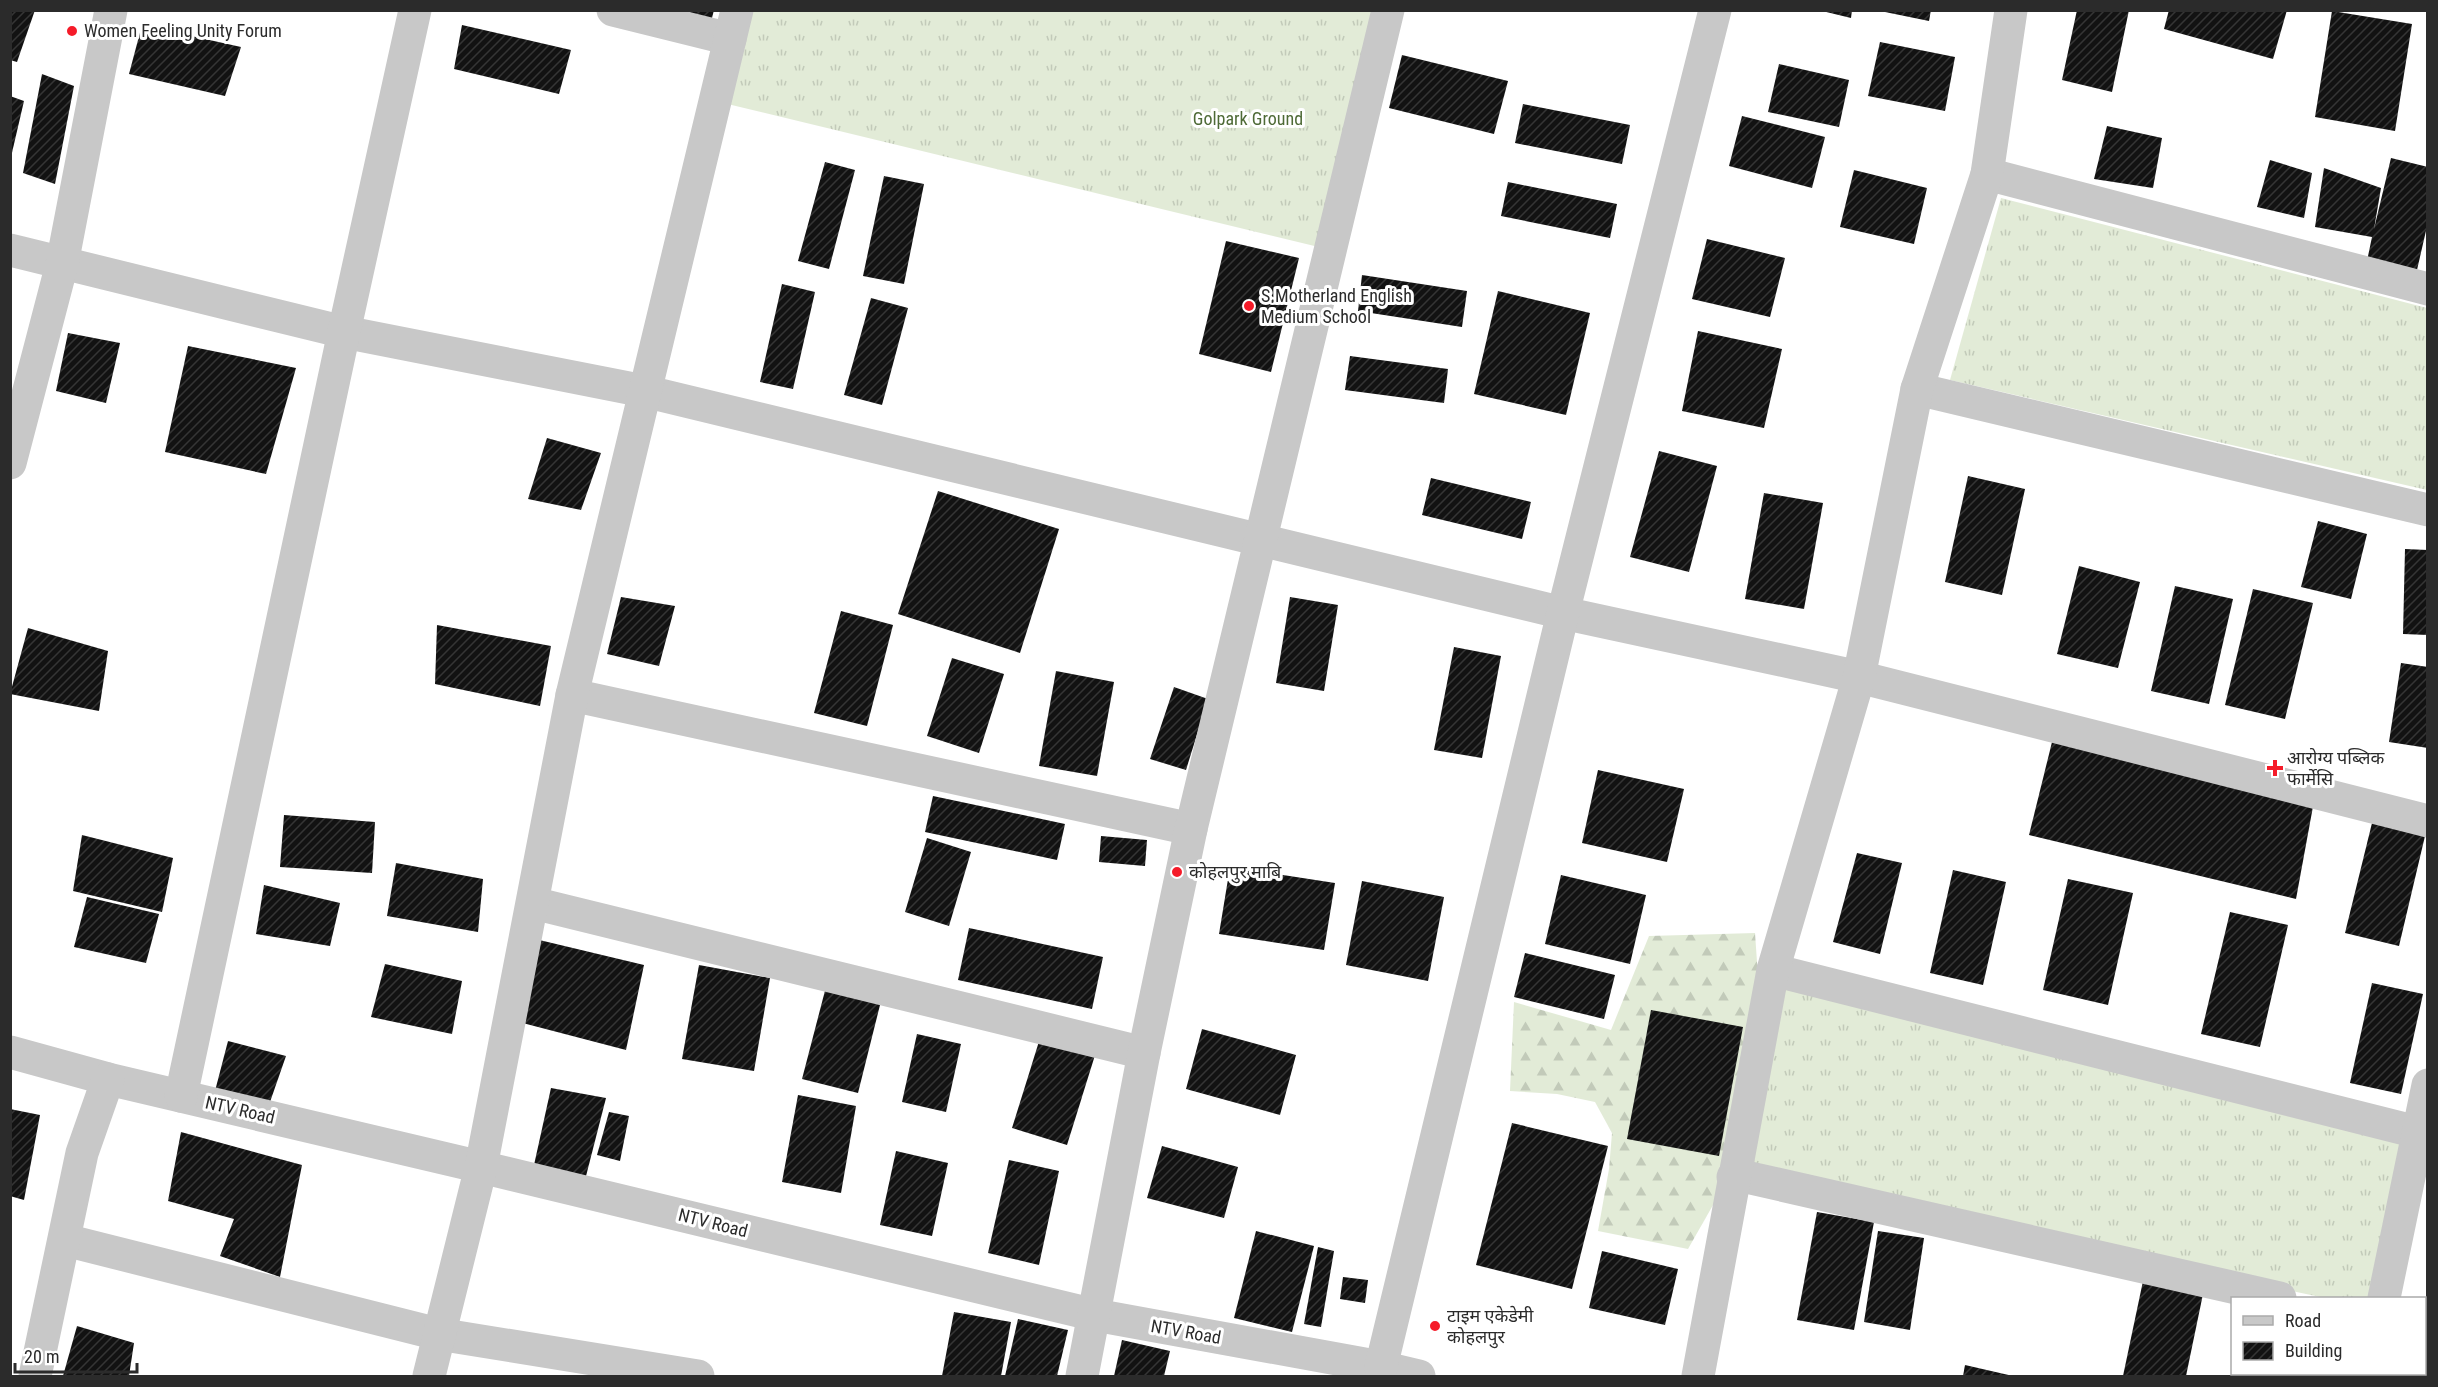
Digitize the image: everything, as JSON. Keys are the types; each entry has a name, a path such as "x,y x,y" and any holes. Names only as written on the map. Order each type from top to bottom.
{"street":[{"path":"10,462 62,264 111,10"},
{"path":"182,1096 344,332 415,10"},
{"path":"429,1377 481,1167 572,695 734,25 613,10"},
{"path":"1082,1377 1144,1053 1191,829 1388,10"},
{"path":"1381,1367 1563,613 1715,10"},
{"path":"1698,1377 1733,1177 1773,970 1859,677 1917,389 1987,174 2011,10"},
{"path":"1987,174 2427,289"},
{"path":"10,250 344,332 644,391 1563,613 1859,677 2427,821"},
{"path":"1917,389 2427,510"},
{"path":"572,695 1191,829"},
{"path":"533,903 1144,1053"},
{"path":"1773,970 2417,1132"},
{"name":"NTV Road","path":"10,1052 108,1079 1095,1315 1381,1367 1419,1377"},
{"path":"35,1377 82,1153 108,1079"},
{"path":"2384,1297 2427,1085"},
{"path":"1733,1177 1746,1177 2271,1297"},
{"path":"65,1240 438,1335 698,1377"}],"green space":[{"name":"Golpark Ground","path":"737,11 1382,11 1331,250 715,101"},
{"path":"2001,198 2427,308 2427,490 1950,380"},
{"path":"1755,933 1760,1005 1717,1198 1688,1249 1598,1231 1609,1169 1612,1133 1595,1102 1557,1094 1510,1091 1514,1002 1611,1030 1649,936"},
{"path":"1783,979 2407,1139 2377,1297 2320,1297 1746,1177"}],"building":[{"path":"10,10 35,10 17,62 10,60"},
{"path":"664,10 714,10 711,22"},
{"path":"1818,10 1852,10 1851,18"},
{"path":"1885,10 1931,10 1929,21 1885,12"},
{"path":"2077,10 2129,10 2112,92 2062,80"},
{"path":"2169,10 2287,10 2273,59 2164,29"},
{"path":"2332,11 2412,24 2395,131 2315,117"},
{"path":"142,25 241,47 225,96 129,74"},
{"path":"462,25 571,50 559,94 454,69"},
{"path":"1880,42 1955,57 1945,111 1868,96"},
{"path":"1402,55 1508,81 1494,134 1389,108"},
{"path":"1779,64 1849,80 1839,127 1768,112"},
{"path":"42,74 74,86 55,184 23,173"},
{"path":"10,96 24,101 11,157 10,157"},
{"path":"1523,104 1630,125 1622,164 1515,143"},
{"path":"1742,116 1825,137 1812,188 1729,166"},
{"path":"2107,126 2162,138 2153,188 2094,179"},
{"path":"2391,158 2428,167 2428,222 2417,270 2367,261 2372,237 2315,227 2324,168 2381,188 2374,229"},
{"path":"2270,160 2312,173 2304,218 2257,207"},
{"path":"825,162 855,170 829,269 798,261"},
{"path":"1854,170 1927,188 1914,244 1840,227"},
{"path":"884,176 924,184 904,284 863,276"},
{"path":"1508,182 1617,204 1610,238 1501,216"},
{"path":"1707,239 1785,258 1770,317 1692,299"},
{"name":"S.Motherland English Medium School","path":"1226,241 1299,258 1271,372 1199,354"},
{"path":"1362,275 1467,291 1462,327 1358,311"},
{"path":"782,284 815,292 793,389 760,382"},
{"path":"1498,291 1590,313 1566,415 1474,394"},
{"path":"871,298 908,308 882,405 844,395"},
{"path":"1698,331 1782,349 1764,428 1682,411"},
{"path":"68,333 120,343 106,403 56,391"},
{"path":"188,346 296,368 266,474 165,452"},
{"path":"1350,356 1448,369 1444,403 1345,390"},
{"path":"547,438 601,453 581,510 528,499"},
{"path":"1659,451 1717,466 1689,572 1630,557"},
{"path":"1968,476 2025,489 2002,595 1945,582"},
{"path":"1431,478 1531,502 1522,539 1422,515"},
{"path":"938,491 1059,529 1020,653 898,614"},
{"path":"1764,493 1823,503 1804,609 1745,599"},
{"path":"2318,521 2367,534 2351,599 2301,587"},
{"path":"2405,549 2428,550 2428,635 2403,634"},
{"path":"2079,566 2140,582 2118,668 2057,654"},
{"path":"2175,586 2233,599 2209,704 2151,691"},
{"path":"2253,589 2313,603 2285,719 2225,705"},
{"path":"621,597 675,606 659,666 607,654"},
{"path":"1290,597 1338,605 1324,691 1276,683"},
{"path":"841,611 893,625 867,726 814,713"},
{"path":"437,625 551,646 540,706 435,684"},
{"path":"28,628 108,651 99,711 10,694"},
{"path":"1454,647 1501,656 1482,758 1434,750"},
{"path":"952,658 1004,674 979,753 927,736"},
{"path":"2401,663 2428,667 2428,748 2389,742"},
{"path":"1056,671 1114,682 1097,776 1039,766"},
{"path":"1174,687 1208,699 1186,770 1150,759"},
{"path":"2053,738 2314,801 2296,899 2029,835"},
{"path":"1598,770 1684,789 1667,862 1582,843"},
{"path":"933,796 1065,824 1057,860 925,832"},
{"path":"284,815 375,822 372,873 280,867"},
{"path":"2372,823 2425,836 2399,946 2345,933"},
{"path":"82,835 173,858 162,912 73,891"},
{"path":"1101,836 1147,840 1145,866 1099,862"},
{"path":"927,838 971,852 949,926 905,912"},
{"path":"1857,853 1902,863 1880,954 1833,942"},
{"path":"396,863 483,879 478,932 387,916"},
{"path":"1230,867 1335,883 1324,950 1219,934"},
{"path":"1953,870 2006,882 1983,985 1930,973"},
{"path":"1561,875 1646,895 1630,964 1545,944"},
{"path":"2068,879 2133,893 2108,1005 2043,990"},
{"path":"1362,881 1444,897 1428,981 1346,965"},
{"path":"264,885 340,903 330,946 256,934"},
{"path":"87,897 159,914 146,963 74,947"},
{"path":"2230,912 2288,925 2260,1047 2201,1034"},
{"path":"969,928 1103,957 1092,1009 958,980"},
{"path":"531,938 644,965 626,1050 515,1021"},
{"path":"1525,953 1615,975 1604,1019 1514,997"},
{"path":"385,964 462,981 452,1034 371,1017"},
{"path":"699,965 770,978 754,1071 682,1059"},
{"path":"827,983 882,997 858,1093 802,1079"},
{"path":"2372,983 2423,994 2401,1094 2350,1083"},
{"path":"1651,1010 1743,1027 1719,1156 1627,1139"},
{"path":"1202,1029 1296,1055 1280,1115 1186,1089"},
{"path":"917,1034 961,1044 946,1112 902,1102"},
{"path":"1041,1035 1096,1052 1067,1145 1012,1128"},
{"path":"228,1041 286,1056 270,1102 215,1091"},
{"path":"551,1088 606,1098 585,1180 534,1165"},
{"path":"798,1095 856,1106 841,1193 782,1182"},
{"path":"10,1109 40,1115 24,1200 10,1196"},
{"path":"609,1112 629,1116 620,1161 597,1155"},
{"path":"1512,1123 1608,1146 1572,1289 1476,1265"},
{"path":"181,1132 302,1165 280,1277 220,1256 234,1219 168,1201"},
{"path":"1162,1146 1238,1167 1224,1218 1147,1198"},
{"path":"896,1151 948,1163 932,1236 880,1225"},
{"path":"1009,1160 1059,1171 1039,1265 988,1253"},
{"path":"1817,1212 1874,1222 1854,1330 1797,1320"},
{"path":"1256,1231 1314,1246 1292,1332 1234,1318"},
{"path":"1878,1231 1924,1238 1910,1330 1864,1322"},
{"path":"1318,1247 1334,1251 1321,1327 1304,1324"},
{"path":"1602,1251 1678,1269 1665,1325 1589,1308"},
{"path":"1343,1277 1368,1280 1365,1303 1340,1299"},
{"path":"2143,1281 2203,1294 2186,1376 2123,1376"},
{"path":"954,1312 1011,1322 1001,1376 942,1376"},
{"path":"2426,1316 2428,1316 2428,1371 2426,1370"},
{"path":"1018,1319 1068,1330 1057,1376 1005,1376"},
{"path":"77,1326 134,1343 129,1376 63,1376"},
{"path":"1122,1340 1170,1351 1164,1376 1114,1376"},
{"path":"1965,1365 2013,1376 1963,1376"}],"place":[{"name":"Women Feeling Unity Forum","path":"72,31"},
{"name":"S.Motherland English Medium School","path":"1249,306"},
{"name":"आरोग्य पब्लिक फार्मेसि","path":"2275,768"},
{"name":"कोहलपुर माबि","path":"1177,872"},
{"name":"टाइम एकेडेमी कोहलपुर","path":"1435,1326"}]}
